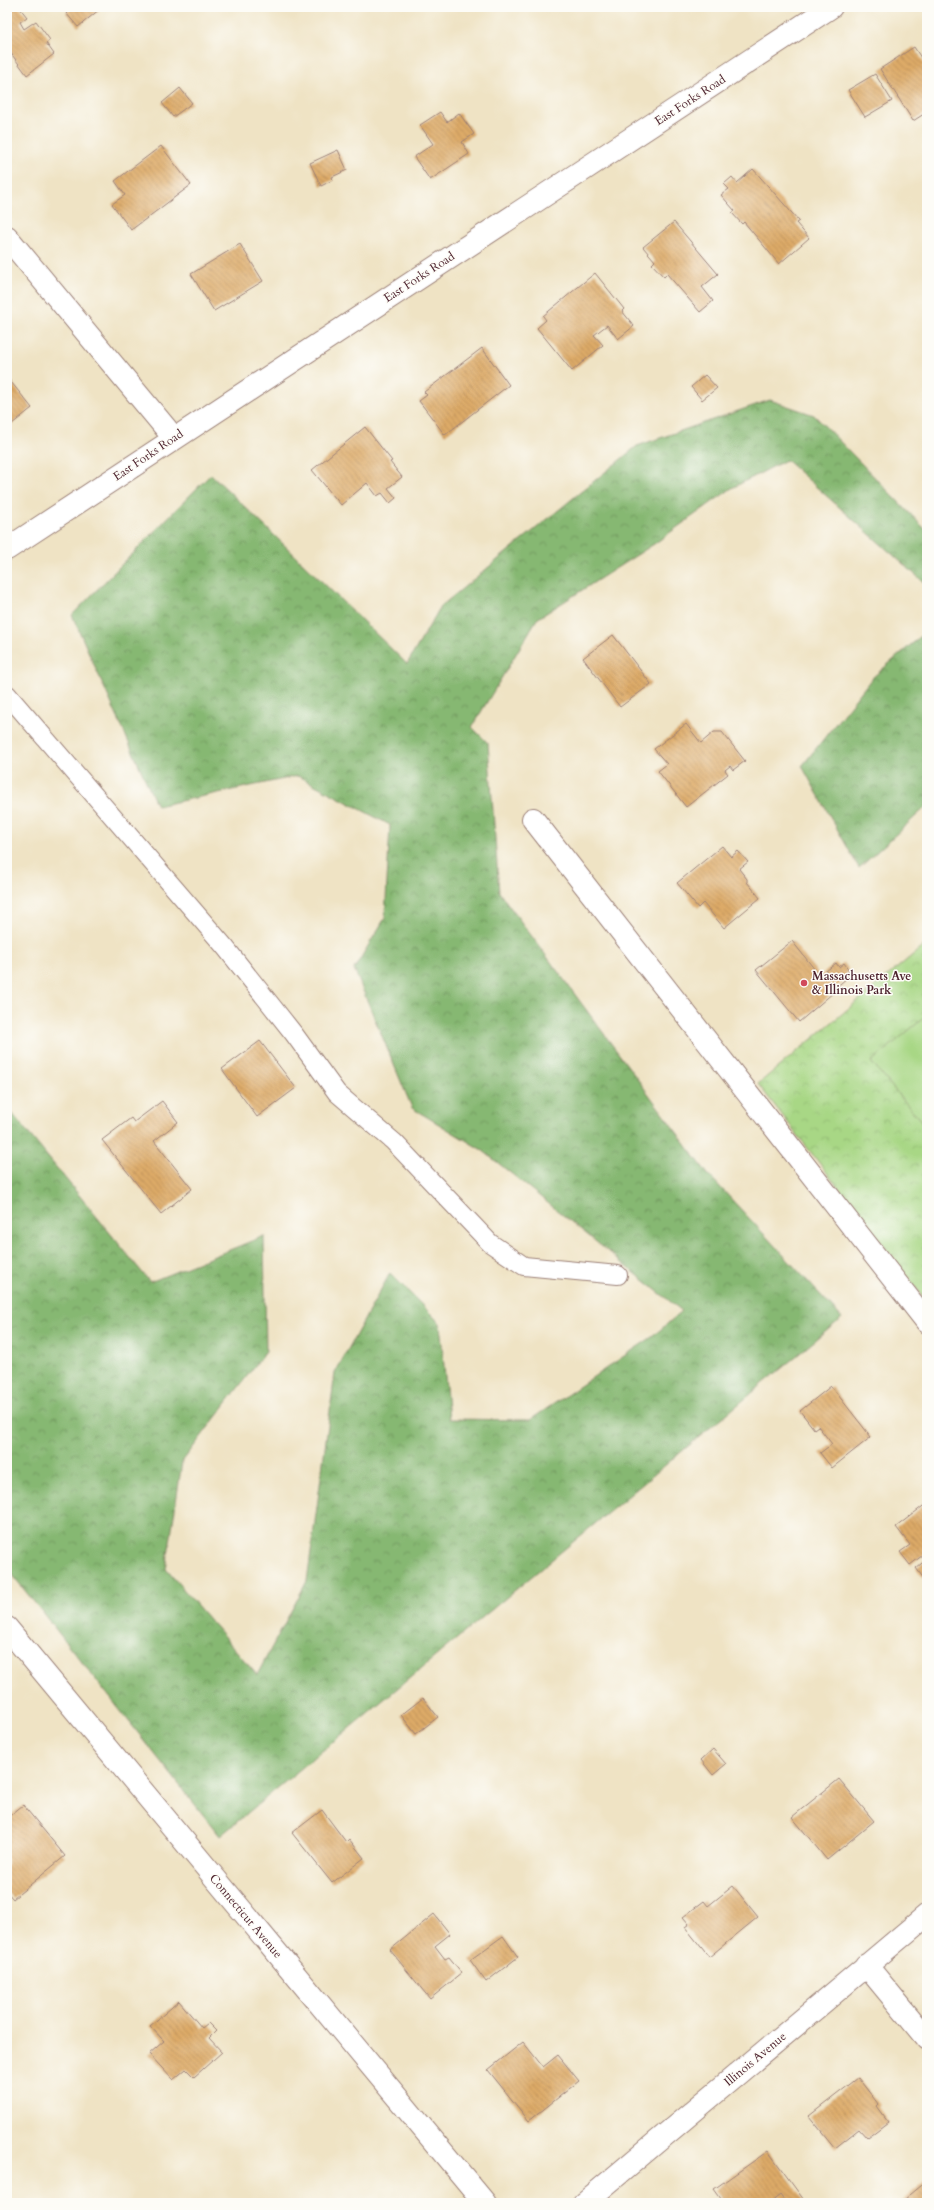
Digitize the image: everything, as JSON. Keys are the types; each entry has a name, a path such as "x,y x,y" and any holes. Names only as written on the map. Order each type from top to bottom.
{"street":[{"name":"East Forks Road","path":"7,549 831,7"},
{"path":"7,237 174,438"},
{"path":"533,819 927,1322"},
{"name":"Connecticut Avenue","path":"7,1628 485,2203"},
{"name":"Illinois Avenue","path":"584,2203 866,1965 927,1916"},
{"path":"866,1965 927,2039"}],"lane":[{"path":"7,694 225,947 294,1034 337,1093 394,1142 490,1243 524,1266 618,1275"}],"green space":[{"path":"770,400 814,415 927,531 927,585 786,460 732,488 654,544 537,619 472,727 488,743 499,892 707,1173 842,1318 220,1836 7,1568 7,1107 150,1282 264,1236 266,1351 182,1462 166,1569 257,1675 307,1581 335,1373 390,1273 440,1323 449,1419 530,1420 652,1337 682,1311 482,1150 412,1108 354,969 385,918 390,825 298,776 157,806 72,615 211,474 407,664 441,606 637,446"},
{"path":"927,631 927,806 859,868 802,766 872,678"},
{"path":"927,943 927,1302 758,1084"},
{"path":"927,1015 927,1128 871,1062"}],"building":[{"path":"7,7 19,7 27,17 20,22 24,29 36,21 50,40 46,43 54,54 27,75 7,48"},
{"path":"73,7 99,7 100,9 78,27 66,13"},
{"path":"914,47 927,67 927,112 913,121 880,69"},
{"path":"875,74 892,101 865,117 848,90"},
{"path":"180,88 192,103 173,117 162,103"},
{"path":"440,112 447,122 459,113 474,134 462,142 469,154 430,180 414,157 433,144 420,125"},
{"path":"161,146 191,185 131,230 112,204 125,195 115,181"},
{"path":"338,150 347,170 332,177 333,180 321,186 310,163"},
{"path":"753,169 799,221 796,223 809,238 779,264 744,222 742,224 732,213 735,211 721,195 729,189 724,184 732,177 737,183"},
{"path":"674,222 718,274 702,287 713,301 700,312 667,274 664,277 652,264 655,261 643,247"},
{"path":"240,244 263,281 214,311 191,274"},
{"path":"595,273 624,309 622,311 634,326 618,339 607,325 594,335 603,345 572,371 537,328 546,320 543,316"},
{"path":"482,348 509,385 445,435 419,401 427,395 424,392"},
{"path":"705,375 717,388 702,400 691,387"},
{"path":"7,377 32,408 7,428"},
{"path":"365,427 392,461 390,462 402,477 388,488 396,498 390,503 382,493 377,496 367,483 341,505 312,470"},
{"path":"613,635 651,684 620,707 583,658"},
{"path":"686,724 701,743 714,732 722,732 745,761 733,770 730,766 725,770 728,774 686,807 658,771 667,764 654,749"},
{"path":"722,846 731,857 738,851 748,862 739,869 760,898 724,928 703,903 698,908 677,883"},
{"name":"Massachusetts Ave & Illinois Park","path":"792,941 820,976 836,963 839,967 844,963 849,970 846,974 848,977 833,990 834,992 799,1022 756,970"},
{"path":"260,1041 296,1088 257,1117 222,1069"},
{"path":"162,1101 178,1122 154,1141 192,1189 161,1214 102,1140 131,1118 134,1122"},
{"path":"831,1386 871,1437 832,1468 820,1453 832,1444 818,1426 814,1429 800,1411"},
{"path":"927,1503 927,1559 923,1555 910,1565 900,1552 910,1545 896,1527"},
{"path":"927,1559 927,1577 924,1579 916,1568"},
{"path":"423,1698 438,1717 416,1734 401,1715"},
{"path":"713,1749 726,1764 713,1775 701,1760"},
{"path":"839,1779 874,1821 827,1860 792,1817"},
{"path":"23,1805 65,1856 13,1899 7,1892 7,1818"},
{"path":"322,1810 346,1842 349,1839 364,1858 332,1883 292,1833"},
{"path":"733,1886 758,1917 709,1957 685,1927 689,1924 683,1917 704,1901 708,1906"},
{"path":"434,1914 450,1934 435,1946 445,1959 449,1957 462,1973 430,1999 390,1950"},
{"path":"503,1936 518,1957 486,1982 470,1960"},
{"path":"179,2001 202,2028 208,2023 216,2031 209,2038 222,2052 194,2077 186,2069 173,2080 149,2054 164,2041 150,2026"},
{"path":"523,2042 543,2067 558,2055 579,2081 529,2121 488,2070"},
{"path":"858,2078 879,2105 877,2107 888,2122 867,2138 859,2129 835,2148 809,2116"},
{"path":"768,2151 804,2200 799,2203 786,2203 780,2195 770,2203 724,2203 714,2189"},
{"path":"927,2180 927,2203 899,2203"}],"place":[{"name":"Massachusetts Ave & Illinois Park","path":"804,983"}]}
